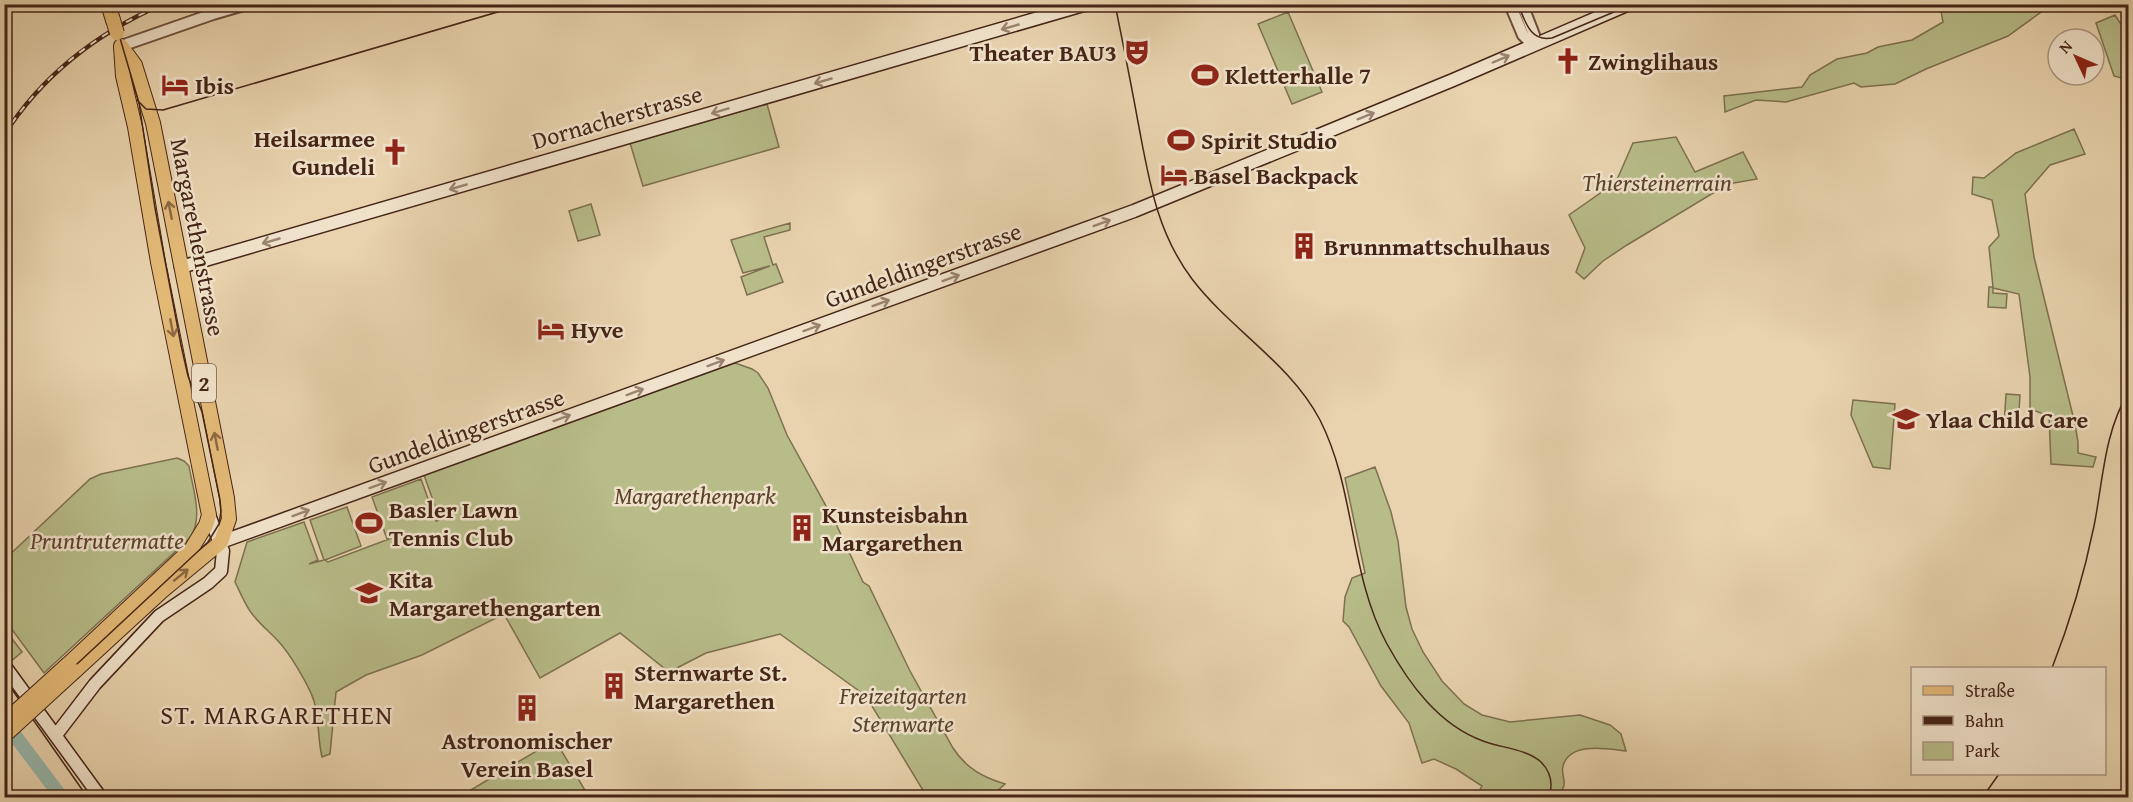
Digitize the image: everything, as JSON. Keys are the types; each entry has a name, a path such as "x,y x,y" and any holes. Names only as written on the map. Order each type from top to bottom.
{"main road":[{"name":"2","path":"108,4 117,33"},
{"name":"Dornacherstrasse","path":"160,272 1087,4"},
{"name":"Gundeldingerstrasse","path":"221,542 1134,211 1453,80 1629,4"},
{"name":"Margarethenstrasse","path":"117,33 135,65 150,112 227,498 229,519 221,542"},
{"name":"Margarethenstrasse","path":"117,33 160,272 209,515 221,542"},
{"path":"127,92 136,95 143,88"},
{"path":"133,117 150,112"},
{"path":"4,736 192,548 206,525 209,515"},
{"path":"4,722 221,542 224,551 223,566 216,578 159,616 95,684 56,735"},
{"path":"4,665 101,798"}],"street":[{"path":"135,65 138,51 149,38 247,4"},
{"path":"1510,4 1523,34 1533,45"},
{"path":"1522,4 1534,35 1533,45"},
{"path":"117,33 149,38"}],"green space":[{"path":"1940,5 2051,5 2008,36 1895,84 1861,87 1854,83 1786,102 1756,100 1725,112 1724,96 1802,87 1810,75 1837,59 1912,40 1943,22"},
{"path":"1288,12 1322,92 1292,104 1258,24"},
{"path":"2115,15 2128,29 2128,80 2114,76 2106,52 2106,27 2097,27 2096,23"},
{"path":"767,104 779,147 643,186 630,143"},
{"path":"2074,129 2085,154 2050,165 2025,194 2034,257 2075,424 2078,453 2096,457 2093,467 2051,464 2049,416 2030,409 2030,377 2019,294 1993,288 1993,293 2007,294 2006,308 1988,307 1989,287 1993,287 1989,247 1999,236 1992,200 1972,194 1973,177 1984,178 2016,153"},
{"name":"Thiersteinerrain","path":"1676,137 1695,172 1743,152 1757,179 1728,184 1627,245 1603,261 1584,279 1576,272 1585,248 1569,215 1616,182 1633,143"},
{"path":"591,204 600,235 578,241 569,211"},
{"path":"790,223 790,230 764,237 773,265 776,264 783,282 747,295 741,277 770,266 743,273 731,240"},
{"name":"Margarethenpark","path":"735,363 758,373 768,388 787,435 837,526 863,582 869,586 910,671 953,748 975,771 1005,784 989,798 927,797 866,696 780,634 706,653 669,672 620,633 540,678 504,614 422,655 366,675 336,692 330,754 322,757 316,709 308,687 283,647 250,611 235,582 247,542 304,522 318,560 309,564 324,560 310,520 347,507 361,546 325,560 328,562 405,533 387,539 372,497 421,479 436,521 440,520 424,475"},
{"path":"2006,394 2020,395 2018,427 2004,426"},
{"path":"1853,400 1895,404 1890,469 1873,467 1851,415"},
{"name":"Pruntrutermatte","path":"177,458 189,466 195,493 197,511 195,529 191,537 44,673 5,620 4,560 90,479 101,474"},
{"path":"1375,467 1391,512 1398,541 1406,607 1412,629 1423,652 1442,681 1464,704 1482,715 1510,722 1580,715 1610,725 1621,734 1626,751 1590,748 1573,753 1563,766 1564,785 1559,797 1476,797 1482,786 1456,769 1434,759 1422,763 1409,723 1381,686 1349,627 1343,621 1345,597 1352,578 1365,573 1345,478"},
{"path":"4,628 22,652 10,662 5,654"},
{"path":"555,740 589,797 459,797"}],"waterway":[{"path":"4,721 62,798"},
{"path":"6,751 18,739"}],"tram line":[{"path":"4,732 208,542 219,524 221,511 202,412 188,376 181,345 155,208 139,103 110,4"},
{"path":"137,100 146,109 163,110 525,4"},
{"path":"1115,4 1150,184 1170,242 1192,279 1207,297 1293,381 1320,420 1332,447 1340,475 1366,589 1387,644 1415,688 1439,714 1453,725 1483,741 1521,751 1541,762 1550,779 1549,798"},
{"path":"1518,4 1529,29 1538,37 1545,38 1552,38 1633,4"},
{"path":"2052,667 2071,616 2086,562 2109,441 2120,408 2128,393"},
{"path":"4,678 88,798"},
{"path":"1982,798 1998,775"}],"railway":[{"path":"4,135 36,93 73,58 116,28 163,4"}],"place":[{"name":"Theater BAU3","path":"1137,52"},
{"name":"Zwinglihaus","path":"1568,61"},
{"name":"Kletterhalle 7","path":"1205,75"},
{"name":"Ibis","path":"175,85"},
{"name":"Spirit Studio","path":"1181,140"},
{"name":"Heilsarmee Gundeli","path":"395,152"},
{"name":"Basel Backpack","path":"1174,175"},
{"name":"Brunnmattschulhaus","path":"1304,246"},
{"name":"Hyve","path":"551,329"},
{"name":"Ylaa Child Care","path":"1906,419"},
{"name":"Basler Lawn Tennis Club","path":"369,523"},
{"name":"Kunsteisbahn Margarethen","path":"802,528"},
{"name":"Kita Margarethengarten","path":"369,593"},
{"name":"Sternwarte St. Margarethen","path":"614,686"},
{"name":"Astronomischer Verein Basel","path":"527,708"}],"district":[{"name":"ST. MARGARETHEN","path":"277,714"}],"park label":[{"name":"Freizeitgarten Sternwarte","path":"903,709"}]}
